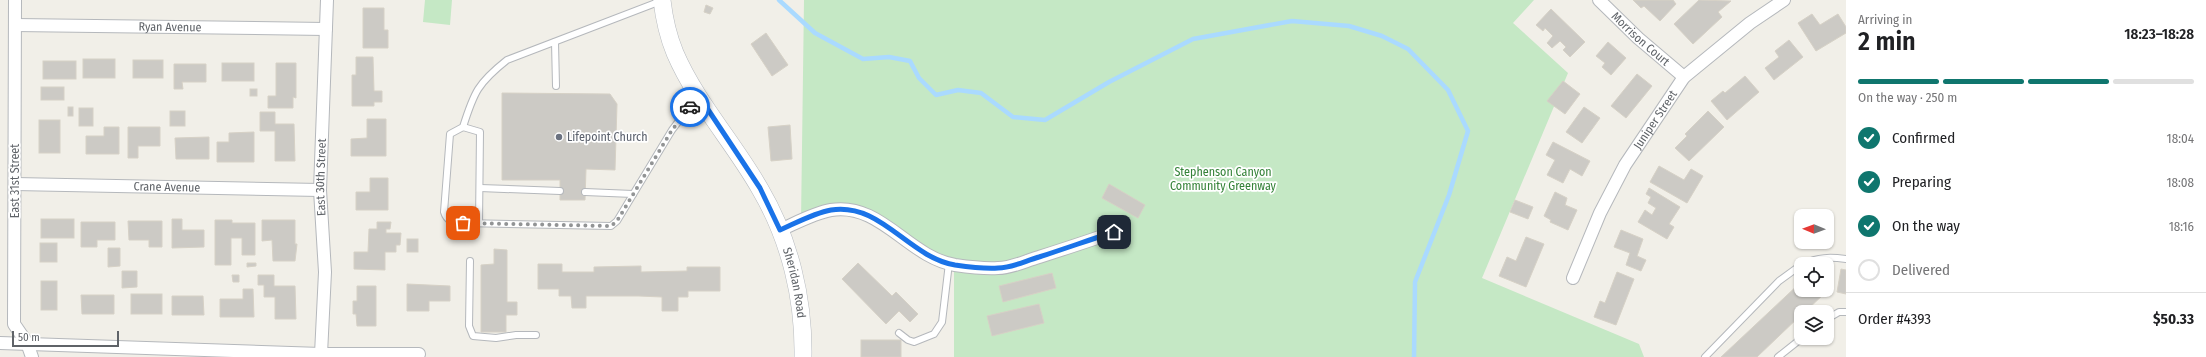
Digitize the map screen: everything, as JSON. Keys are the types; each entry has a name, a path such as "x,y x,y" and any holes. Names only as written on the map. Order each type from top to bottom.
{"main road":[{"name":"Sheridan Road","path":"662,0 667,28 675,53 699,96 760,188 780,230 790,258 800,300 803,327 803,357"}],"street":[{"name":"East 31st Street","path":"15,0 14,324 27,343 32,357"},
{"name":"East 30th Street","path":"320,354 325,272 320,190 326,0"},
{"name":"Morrison Court","path":"1599,0 1638,38 1684,77"},
{"name":"Juniper Street","path":"1574,278 1600,213 1625,165 1684,77 1750,23 1784,0"},
{"name":"Ryan Avenue","path":"15,25 326,29"},
{"name":"Crane Avenue","path":"15,184 320,190"},
{"path":"780,230 829,211 843,209 865,212 920,251 937,260 949,263 999,268 1016,265 1114,232"},
{"path":"0,343 27,343 59,347 358,355 419,354"}],"lane":[{"path":"662,0 507,60 479,84 472,98 463,127 450,134 444,212 446,217 450,222 611,226 617,221 672,130 699,96"},
{"path":"555,42 556,86"},
{"path":"463,127 480,132 479,223"},
{"path":"480,188 560,191"},
{"path":"585,192 633,194"},
{"path":"1834,258 1846,259"},
{"path":"470,261 469,326 473,336 496,338 516,335 536,335"},
{"path":"899,332 908,340 914,342 934,334 942,322 949,263"},
{"path":"1705,357 1779,281 1794,270"},
{"path":"1834,315 1839,312 1846,312"},
{"path":"1778,357 1794,344"}],"green space":[{"path":"425,0 452,0 450,25 423,22"},
{"name":"Stephenson Canyon Community Greenway","path":"804,0 1534,0 1513,23 1568,73 1482,278 1639,344 1644,357 954,357 954,265 874,217 843,209 801,221"}],"building":[{"path":"1633,0 1673,0 1676,4 1660,21 1644,6 1641,8"},
{"path":"1699,0 1731,1 1718,12 1722,17 1693,44 1674,24"},
{"path":"706,5 713,8 710,14 704,12"},
{"path":"363,8 384,8 384,30 388,30 388,48 363,48"},
{"path":"1551,9 1585,42 1570,57 1563,50 1566,47 1560,41 1552,48 1547,43 1553,36 1545,28 1543,31 1536,25"},
{"path":"1812,14 1820,25 1838,14 1846,27 1846,33 1816,51 1798,23"},
{"path":"766,33 788,65 772,76 751,44"},
{"path":"1789,40 1803,57 1774,80 1765,68 1779,57 1775,51"},
{"path":"1608,42 1626,58 1611,75 1602,67 1605,63 1596,56"},
{"path":"356,57 373,57 374,91 382,91 382,102 374,102 374,106 352,106 352,75 356,75"},
{"path":"83,59 115,59 115,78 83,78"},
{"path":"133,60 163,60 163,78 133,78"},
{"path":"43,61 76,61 76,79 43,79"},
{"path":"222,63 254,63 254,81 222,81"},
{"path":"276,63 296,63 296,98 293,97 293,108 268,108 268,96 276,96"},
{"path":"174,64 206,64 206,82 182,82 183,89 174,89"},
{"path":"1637,74 1652,86 1626,118 1611,106"},
{"path":"1745,76 1759,92 1727,120 1711,101 1723,91 1725,93"},
{"path":"1563,81 1580,94 1565,114 1547,101"},
{"path":"41,87 64,87 64,100 41,100"},
{"path":"250,89 257,89 257,96 250,96"},
{"name":"Lifepoint Church","path":"502,93 610,94 617,104 615,170 586,169 585,200 560,200 560,180 502,180"},
{"path":"68,107 73,107 73,116 68,116"},
{"path":"1584,107 1600,118 1582,143 1566,132"},
{"path":"79,108 93,108 93,126 79,126"},
{"path":"170,111 185,111 185,126 170,126"},
{"path":"1708,111 1724,127 1689,161 1675,148 1687,136 1685,134"},
{"path":"260,112 275,112 275,124 294,124 295,161 275,161 275,131 260,131"},
{"path":"367,119 386,119 386,156 351,156 351,139 367,138"},
{"path":"39,120 60,120 60,153 39,153"},
{"path":"790,125 792,159 771,161 768,127"},
{"path":"104,127 119,127 119,154 86,154 86,136 104,136"},
{"path":"128,127 160,127 160,146 138,146 138,158 128,158"},
{"path":"254,132 254,162 217,162 217,142 229,142 229,133"},
{"path":"209,137 209,159 176,159 175,138"},
{"path":"1553,142 1590,161 1582,176 1570,169 1563,183 1547,175 1555,160 1546,155"},
{"path":"1659,166 1684,180 1691,169 1703,176 1687,203 1650,182"},
{"path":"370,178 388,178 388,210 356,210 356,192 370,192"},
{"path":"1109,184 1145,205 1138,218 1102,198"},
{"path":"1649,188 1680,207 1669,224 1674,227 1667,239 1638,222 1645,210 1652,215 1656,208 1648,203 1651,197 1646,194"},
{"path":"1555,192 1567,198 1565,205 1577,210 1568,230 1550,222 1551,220 1544,216"},
{"path":"1515,200 1533,207 1528,219 1510,212"},
{"path":"41,219 74,219 74,238 41,238"},
{"path":"172,219 182,219 182,230 204,230 204,247 172,248"},
{"path":"215,220 232,220 232,223 255,223 255,255 242,255 242,238 231,238 231,265 215,265"},
{"path":"262,220 295,220 295,244 297,244 295,261 273,261 272,240 262,241"},
{"path":"128,221 162,221 162,247 149,247 149,240 129,240"},
{"path":"81,222 115,222 115,240 97,240 97,247 81,247"},
{"path":"377,222 391,222 390,229 386,229 386,233 401,233 400,245 396,245 396,252 385,252 385,270 354,269 354,252 368,252 369,229 377,229"},
{"path":"1621,230 1643,239 1637,256 1646,260 1641,271 1626,265 1630,253 1614,247"},
{"path":"1526,237 1544,244 1526,287 1499,276 1507,257 1516,261"},
{"path":"407,239 418,239 418,252 407,252"},
{"path":"40,243 57,243 57,262 40,262"},
{"path":"108,248 120,248 120,266 108,267"},
{"path":"494,249 507,250 507,302 517,302 517,315 506,315 506,332 481,332 481,265 494,264"},
{"path":"247,263 256,263 256,266 247,267"},
{"path":"858,263 892,296 896,292 918,314 910,322 899,311 886,324 842,279"},
{"path":"538,264 562,264 562,272 594,272 594,267 641,266 641,272 687,271 687,267 720,267 720,291 688,291 688,297 678,297 678,311 662,311 662,297 639,296 586,296 586,308 572,308 571,296 559,296 559,289 538,289"},
{"path":"1841,269 1846,270 1846,294 1837,292"},
{"path":"122,271 137,271 137,287 122,288"},
{"path":"1617,272 1634,279 1616,325 1594,317 1600,301 1605,303"},
{"path":"1052,273 1056,288 1003,302 999,286"},
{"path":"232,275 239,275 239,282 233,282"},
{"path":"258,275 274,275 274,286 295,286 296,319 275,319 275,297 264,297 264,285 258,285"},
{"path":"41,281 57,281 57,310 41,310"},
{"path":"407,284 450,286 450,301 429,301 429,311 407,311"},
{"path":"357,286 376,286 376,326 357,326 356,314 353,314 353,301 357,301"},
{"path":"243,289 253,289 254,317 220,317 220,299 243,299"},
{"path":"1794,289 1794,297 1821,297 1812,305 1794,305 1794,322 1757,357 1721,357"},
{"path":"131,294 162,294 162,314 131,314"},
{"path":"81,295 114,295 114,314 82,314"},
{"path":"172,296 203,296 204,315 172,315"},
{"path":"1039,304 1044,323 992,336 987,316"},
{"path":"861,340 901,340 901,357 861,357"}],"waterway":[{"path":"779,0 815,33 863,59 889,57 910,61 919,78 936,95 958,90 981,93 1013,117 1045,120 1109,82 1193,39 1292,21 1349,26 1382,36 1408,49 1448,90 1468,131 1449,195 1415,282 1414,357"}],"way so far":[{"path":"463,223 611,226 617,221 672,130 690,107"}],"place":[{"name":"Lifepoint Church","path":"559,137"}],"route":[{"path":"690,107 699,96 760,188 769,204 780,230 829,211 843,209 865,212 920,251 937,260 954,265 983,268 999,268 1016,265 1114,232"}]}
